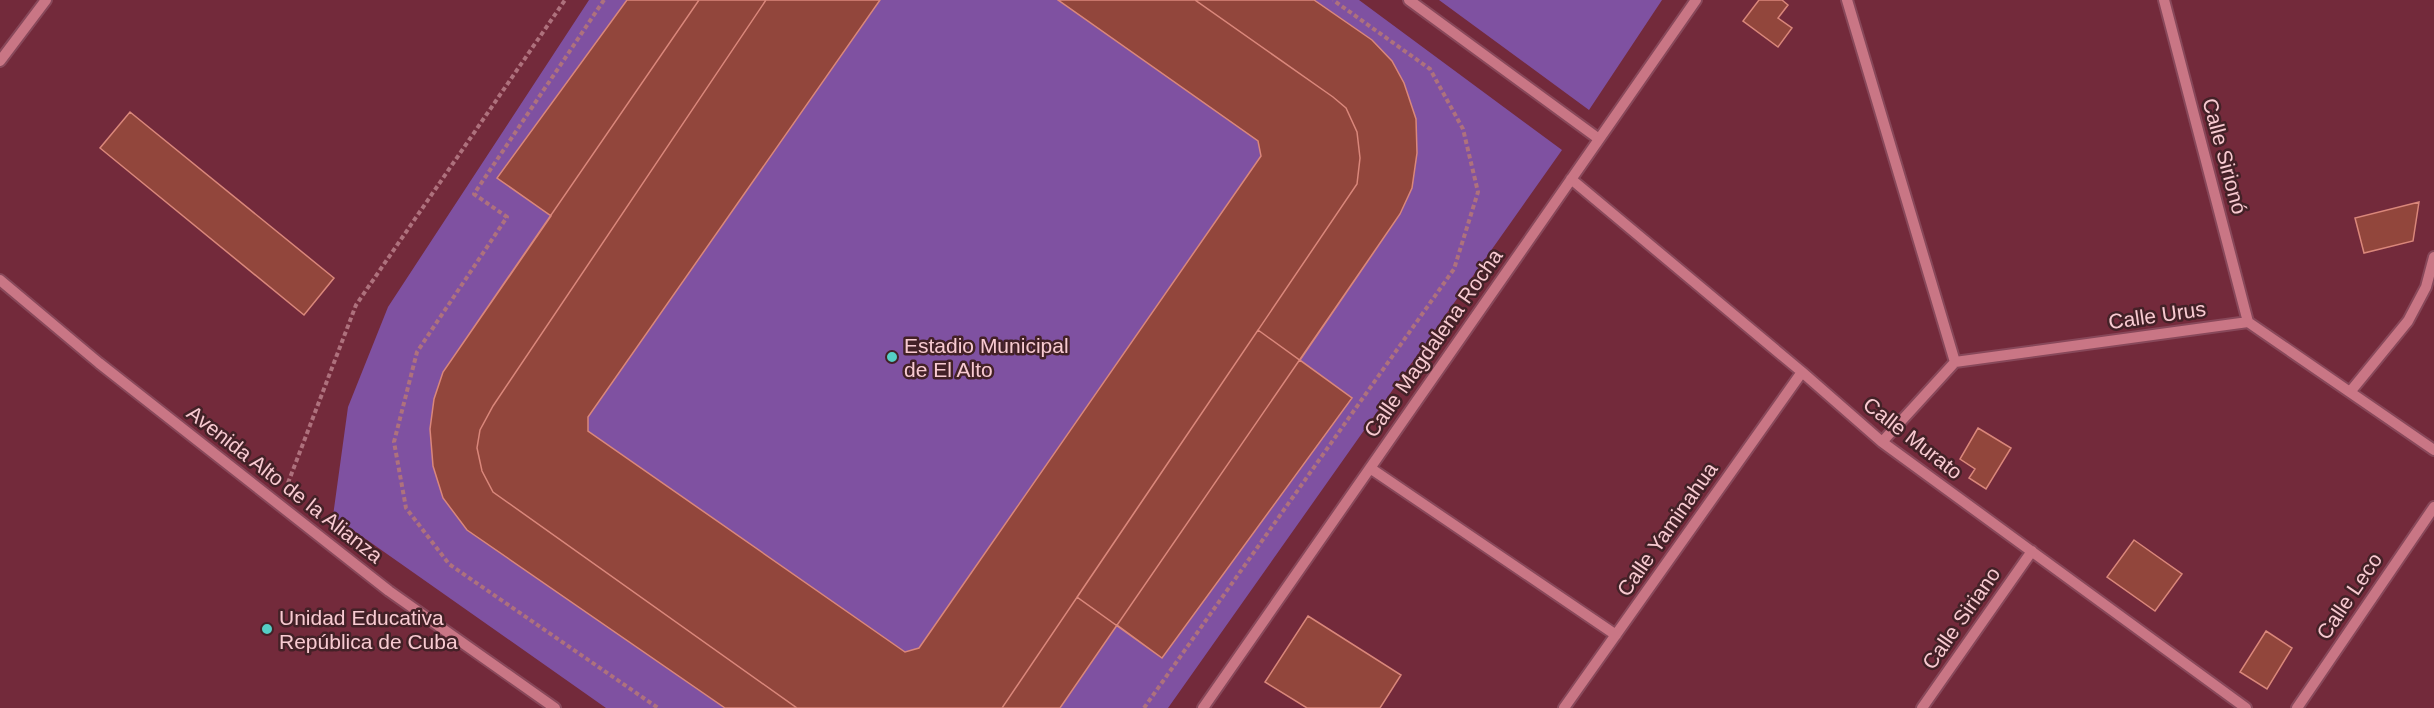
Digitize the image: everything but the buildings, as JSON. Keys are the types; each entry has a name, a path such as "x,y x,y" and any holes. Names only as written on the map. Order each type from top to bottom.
{"street":[{"path":"0,62 46,0"},
{"path":"1409,0 1599,139"},
{"name":"Calle Magdalena Rocha","path":"1203,708 1696,0"},
{"path":"1847,0 1955,362 1882,442"},
{"name":"Calle Sirionó","path":"2164,0 2248,322"},
{"name":"Calle Murato","path":"1571,179 1882,442 2246,708"},
{"path":"2350,392 2408,321 2426,287 2434,257"},
{"name":"Avenida Alto de la Alianza","path":"0,280 99,363 389,591 555,708"},
{"path":"2248,322 2434,450"},
{"name":"Calle Urus","path":"1955,362 2248,322"},
{"name":"Calle Yaminahua","path":"1564,708 1802,372"},
{"path":"1370,468 1616,635"},
{"name":"Calle Leco","path":"2297,708 2434,507"},
{"name":"Calle Siriano","path":"1922,708 2032,551"}],"path":[{"path":"280,505 356,305 565,0"},
{"path":"604,0 474,194 507,217 417,352 394,442 406,508 449,564 658,708"},
{"path":"1144,708 1454,269 1478,192 1463,129 1430,69 1333,0"}],"shaded area":[{"name":"Estadio Municipal de El Alto","path":"589,0 1359,0 1562,150 1168,708 606,708 333,516 348,407 388,307"},
{"path":"1439,0 1662,0 1589,110"}],"place":[{"name":"Estadio Municipal de El Alto","path":"892,357"},
{"name":"Unidad Educativa República de Cuba","path":"267,629"}]}
